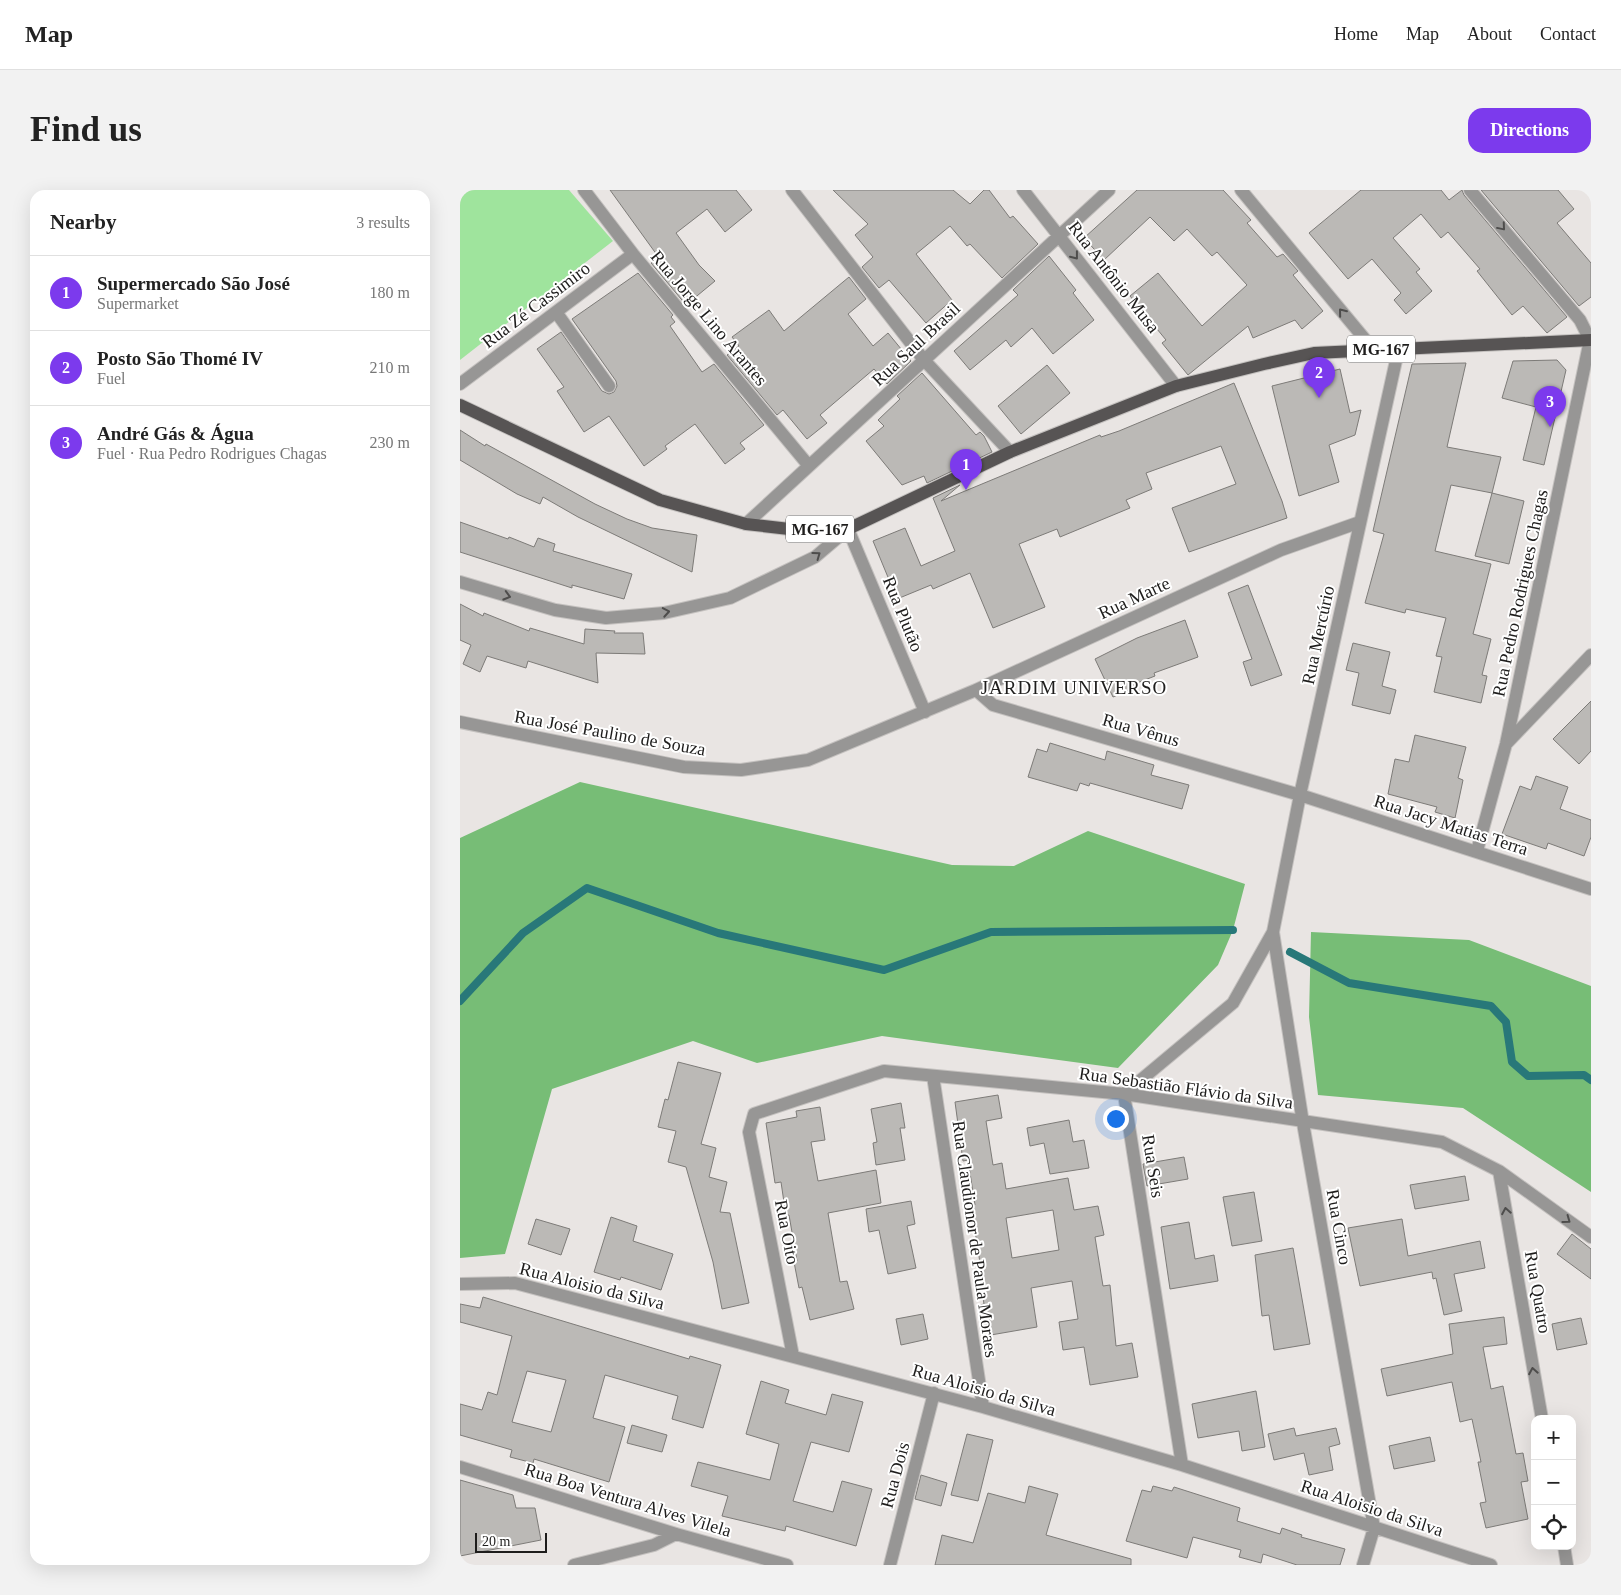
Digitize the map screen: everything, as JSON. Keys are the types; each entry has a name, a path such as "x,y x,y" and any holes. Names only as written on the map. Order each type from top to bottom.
{"main road":[{"name":"MG-167","path":"460,404 660,500 746,524 798,530 848,529 1010,452 1176,386 1314,353 1399,347 1590,340"}],"street":[{"name":"Rua Jorge Lino Arantes","path":"584,190 633,254 809,466"},
{"path":"792,190 924,360 1010,452"},
{"name":"Rua Antônio Musa","path":"1023,190 1176,386"},
{"name":"Rua Saul Brasil","path":"746,524 1109,190"},
{"path":"1242,190 1372,350"},
{"path":"1470,190 1580,320 1590,340"},
{"name":"Rua Zé Cassimiro","path":"460,384 633,254"},
{"path":"556,312 608,386"},
{"name":"Rua Pedro Rodrigues Chagas","path":"1477,851 1506,744 1590,340"},
{"name":"Rua Mercúrio","path":"1273,932 1300,795 1399,347"},
{"name":"Rua Marte","path":"925,712 1281,550 1360,522"},
{"path":"460,582 555,610 606,618 664,613 730,598 815,557 848,529"},
{"name":"Rua Plutão","path":"848,529 925,712"},
{"path":"1506,744 1591,654"},
{"name":"Rua Vênus","path":"976,690 993,704 1300,795"},
{"name":"Rua José Paulino de Souza","path":"461,724 684,767 741,770 808,760 925,712"},
{"name":"Rua Jacy Matias Terra","path":"1300,795 1591,889"},
{"path":"1124,1094 1233,1002 1273,932"},
{"name":"Rua Cinco","path":"1273,932 1303,1123 1374,1528"},
{"name":"Rua Sebastião Flávio da Silva","path":"754,1114 884,1071 1124,1094 1303,1123 1442,1142 1499,1171 1591,1237"},
{"name":"Rua Claudionor de Paula Moraes","path":"933,1076 983,1407"},
{"name":"Rua Seis","path":"1124,1094 1182,1464"},
{"name":"Rua Oito","path":"754,1114 749,1132 793,1356"},
{"name":"Rua Quatro","path":"1499,1171 1541,1415"},
{"name":"Rua Aloisio da Silva","path":"460,1284 515,1283 934,1393 1182,1464 1491,1565"},
{"name":"Rua Dois","path":"890,1565 934,1393"},
{"name":"Rua Boa Ventura Alves Vilela","path":"460,1467 676,1534 787,1565"},
{"path":"1363,1565 1374,1528"},
{"path":"574,1565 654,1545 676,1534"},
{"path":"1565,1550 1567,1565"}],"green space":[{"path":"460,190 569,190 613,241 460,360"},
{"path":"580,782 952,865 1014,866 1088,831 1245,884 1233,930 1218,965 1118,1068 882,1036 757,1063 693,1041 552,1089 505,1254 460,1258 460,838"},
{"path":"1311,932 1469,940 1591,986 1591,1192 1463,1108 1318,1095 1309,1017"}],"building":[{"path":"610,190 736,190 752,210 725,232 707,209 676,233 699,265 715,281 686,305 651,263 658,259 657,255"},
{"path":"833,190 953,190 970,204 984,190 989,190 1010,218 1013,216 1038,244 1002,278 970,244 967,246 950,226 916,254 952,300 926,323 889,280 879,288 862,267 873,257 855,235 868,224"},
{"path":"1137,190 1223,190 1251,220 1247,223 1277,257 1283,254 1298,271 1293,275 1323,311 1302,329 1295,320 1253,338 1248,326 1188,375 1162,343 1166,340 1130,296 1158,273 1202,326 1247,285 1217,252 1212,256 1187,229 1174,241 1150,217 1104,260 1084,238"},
{"path":"1361,190 1441,190 1449,200 1462,190 1464,195 1567,317 1547,333 1523,306 1512,315 1477,271 1480,269 1448,232 1441,238 1421,214 1393,238 1420,269 1416,272 1432,291 1406,314 1394,300 1401,293 1372,259 1348,279 1309,233"},
{"path":"1481,190 1558,190 1574,209 1557,223 1591,263 1591,297 1579,306"},
{"path":"1049,256 1076,290 1073,293 1094,320 1053,354 1032,328 1011,347 1006,340 970,370 954,351 1018,295 1013,290"},
{"path":"638,273 673,315 671,317 675,322 670,326 702,372 714,364 764,425 740,443 745,449 725,464 695,424 665,446 667,449 644,466 609,416 584,432 557,391 564,387 537,349 561,332 602,391 609,394 614,392 617,386 616,381 572,319"},
{"path":"849,277 866,299 848,314 873,346 888,333 911,361 887,384 874,369 820,415 827,423 807,439 783,410 777,415 727,355 739,346 732,337 769,310 784,331"},
{"path":"1557,360 1566,370 1544,465 1523,460 1536,407 1502,398 1513,361"},
{"path":"1466,363 1447,447 1501,457 1492,493 1451,485 1435,551 1491,564 1473,634 1491,639 1482,675 1487,676 1481,703 1434,692 1442,657 1436,656 1446,618 1406,609 1405,613 1365,603 1384,534 1373,531 1412,364"},
{"path":"1047,365 1070,393 1021,434 998,406"},
{"path":"1340,369 1350,413 1361,410 1355,435 1329,445 1339,482 1299,496 1272,386"},
{"path":"922,373 976,435 980,432 984,436 992,452 927,483 924,476 902,485 866,441 884,426 878,420 900,399 897,396"},
{"path":"1234,383 1282,501 1287,518 1189,552 1172,508 1236,484 1221,446 1146,473 1152,489 1126,500 1130,508 1060,537 1057,529 1019,544 1045,607 993,628 970,573 933,589 931,585 897,599 873,541 905,528 921,566 955,551 933,498 960,485 941,501 1100,435 1101,437 1119,431"},
{"path":"460,430 485,446 486,444 595,504 627,519 652,528 697,535 692,572 578,517 543,497 540,504 517,494 460,460"},
{"path":"1492,493 1524,501 1509,564 1475,556"},
{"path":"460,522 534,547 538,538 555,544 553,551 632,574 624,599 572,585 572,588 460,552"},
{"path":"1248,585 1282,675 1251,686 1243,662 1252,659 1228,593"},
{"path":"460,604 483,616 484,613 529,631 530,628 584,644 585,629 615,631 614,633 643,633 645,654 596,653 598,683 528,661 526,668 487,656 480,672 463,664 471,645 460,640"},
{"path":"1185,620 1198,657 1154,673 1155,676 1137,683 1138,686 1113,697 1095,659 1137,638"},
{"path":"1353,643 1390,652 1382,686 1396,690 1390,714 1352,705 1359,673 1346,670"},
{"path":"1591,701 1591,751 1579,764 1553,739"},
{"path":"1415,735 1466,747 1458,778 1463,780 1455,818 1435,812 1437,807 1388,794 1395,759 1409,762"},
{"path":"1050,743 1105,760 1107,751 1154,765 1151,775 1189,785 1182,809 1090,783 1089,786 1080,783 1077,791 1028,777 1037,749 1047,752"},
{"path":"1536,776 1568,787 1560,809 1591,820 1591,837 1584,856 1548,843 1546,849 1502,834 1520,786 1531,790"},
{"path":"678,1062 721,1073 701,1144 716,1148 709,1177 727,1182 720,1212 730,1213 749,1303 722,1309 713,1262 686,1167 668,1162 676,1131 658,1127 665,1099 668,1100"},
{"path":"998,1095 1002,1118 986,1121 993,1165 1002,1163 1006,1189 1068,1178 1074,1210 1098,1206 1104,1235 1095,1237 1103,1286 1110,1285 1116,1346 1132,1343 1138,1377 1090,1385 1084,1347 1063,1350 1059,1322 1078,1319 1072,1281 1031,1288 1037,1327 985,1336 980,1305 984,1304 977,1263 980,1263 971,1205 975,1205 968,1160 963,1161 955,1102","holes":["1053,1210 1059,1250 1012,1258 1006,1218"]},
{"path":"901,1103 905,1128 900,1128 905,1160 876,1165 873,1143 877,1142 871,1109"},
{"path":"820,1107 825,1140 811,1142 818,1181 876,1170 881,1203 828,1213 840,1282 847,1281 854,1309 810,1320 802,1287 799,1288 794,1262 797,1261 789,1215 786,1216 781,1182 775,1183 766,1123 797,1117 796,1111"},
{"path":"1069,1120 1073,1142 1084,1140 1089,1168 1050,1174 1044,1143 1030,1146 1027,1128"},
{"path":"1184,1157 1188,1179 1147,1186 1143,1164"},
{"path":"1465,1176 1469,1200 1415,1209 1410,1185"},
{"path":"1254,1192 1262,1241 1232,1246 1223,1197"},
{"path":"911,1201 915,1224 907,1226 916,1268 888,1274 879,1230 869,1232 866,1209"},
{"path":"611,1217 637,1226 633,1241 673,1254 661,1290 621,1277 620,1280 594,1272"},
{"path":"536,1219 570,1229 561,1255 528,1244"},
{"path":"1402,1219 1408,1256 1480,1241 1485,1268 1454,1274 1462,1311 1444,1315 1436,1278 1433,1279 1432,1272 1360,1286 1348,1228"},
{"path":"1189,1222 1195,1259 1214,1255 1218,1281 1170,1289 1161,1227"},
{"path":"1572,1234 1591,1249 1591,1279 1557,1254"},
{"path":"1293,1248 1310,1344 1274,1350 1269,1315 1262,1316 1255,1255"},
{"path":"483,1297 689,1359 690,1356 721,1365 703,1428 672,1419 678,1396 605,1375 593,1418 625,1427 609,1482 534,1459 533,1463 510,1457 512,1450 460,1435 460,1404 482,1410 488,1392 497,1395 512,1336 460,1322 460,1304 480,1308","holes":["527,1371 566,1380 551,1432 512,1422"]},
{"path":"923,1314 928,1339 901,1345 896,1319"},
{"path":"1504,1317 1507,1344 1483,1347 1491,1389 1503,1386 1516,1454 1523,1453 1528,1481 1521,1482 1528,1519 1486,1528 1480,1503 1486,1502 1478,1462 1481,1462 1472,1419 1460,1422 1452,1382 1387,1396 1381,1369 1453,1354 1449,1324"},
{"path":"1581,1318 1587,1344 1557,1350 1552,1324"},
{"path":"761,1381 789,1390 785,1403 826,1415 832,1394 863,1402 849,1452 811,1442 793,1501 833,1512 842,1481 872,1489 856,1546 786,1526 785,1531 722,1516 728,1496 691,1486 698,1462 770,1480 779,1444 746,1434"},
{"path":"1256,1391 1265,1447 1242,1451 1239,1431 1198,1438 1192,1404"},
{"path":"632,1425 667,1435 662,1452 627,1443"},
{"path":"1294,1428 1296,1436 1336,1428 1340,1444 1329,1447 1333,1470 1309,1475 1304,1453 1274,1460 1268,1434"},
{"path":"967,1434 993,1440 978,1501 951,1495"},
{"path":"1430,1437 1435,1461 1394,1469 1389,1446"},
{"path":"921,1475 947,1483 941,1506 915,1499"},
{"path":"460,1480 513,1495 516,1508 535,1508 541,1540 460,1556"},
{"path":"1029,1486 1058,1494 1046,1535 1131,1559 1131,1565 935,1565 942,1535 973,1543 988,1493 1025,1503"},
{"path":"1153,1486 1172,1491 1174,1487 1240,1508 1237,1521 1280,1534 1282,1528 1302,1535 1301,1537 1345,1549 1340,1565 1297,1565 1263,1554 1261,1563 1239,1557 1241,1550 1193,1537 1187,1558 1126,1541 1142,1490 1151,1492"}],"waterway":[{"path":"460,1001 523,933 587,888 718,933 884,970 991,932 1233,930"},
{"path":"1290,952 1349,983 1491,1006 1506,1022 1512,1062 1528,1076 1584,1075 1591,1080"}],"place":[{"name":"Posto São Thomé IV","path":"1319,398"},
{"name":"André Gás & Água","path":"1550,427"},
{"name":"Supermercado São José","path":"966,490"}],"district":[{"name":"JARDIM UNIVERSO","path":"1074,687"}]}
